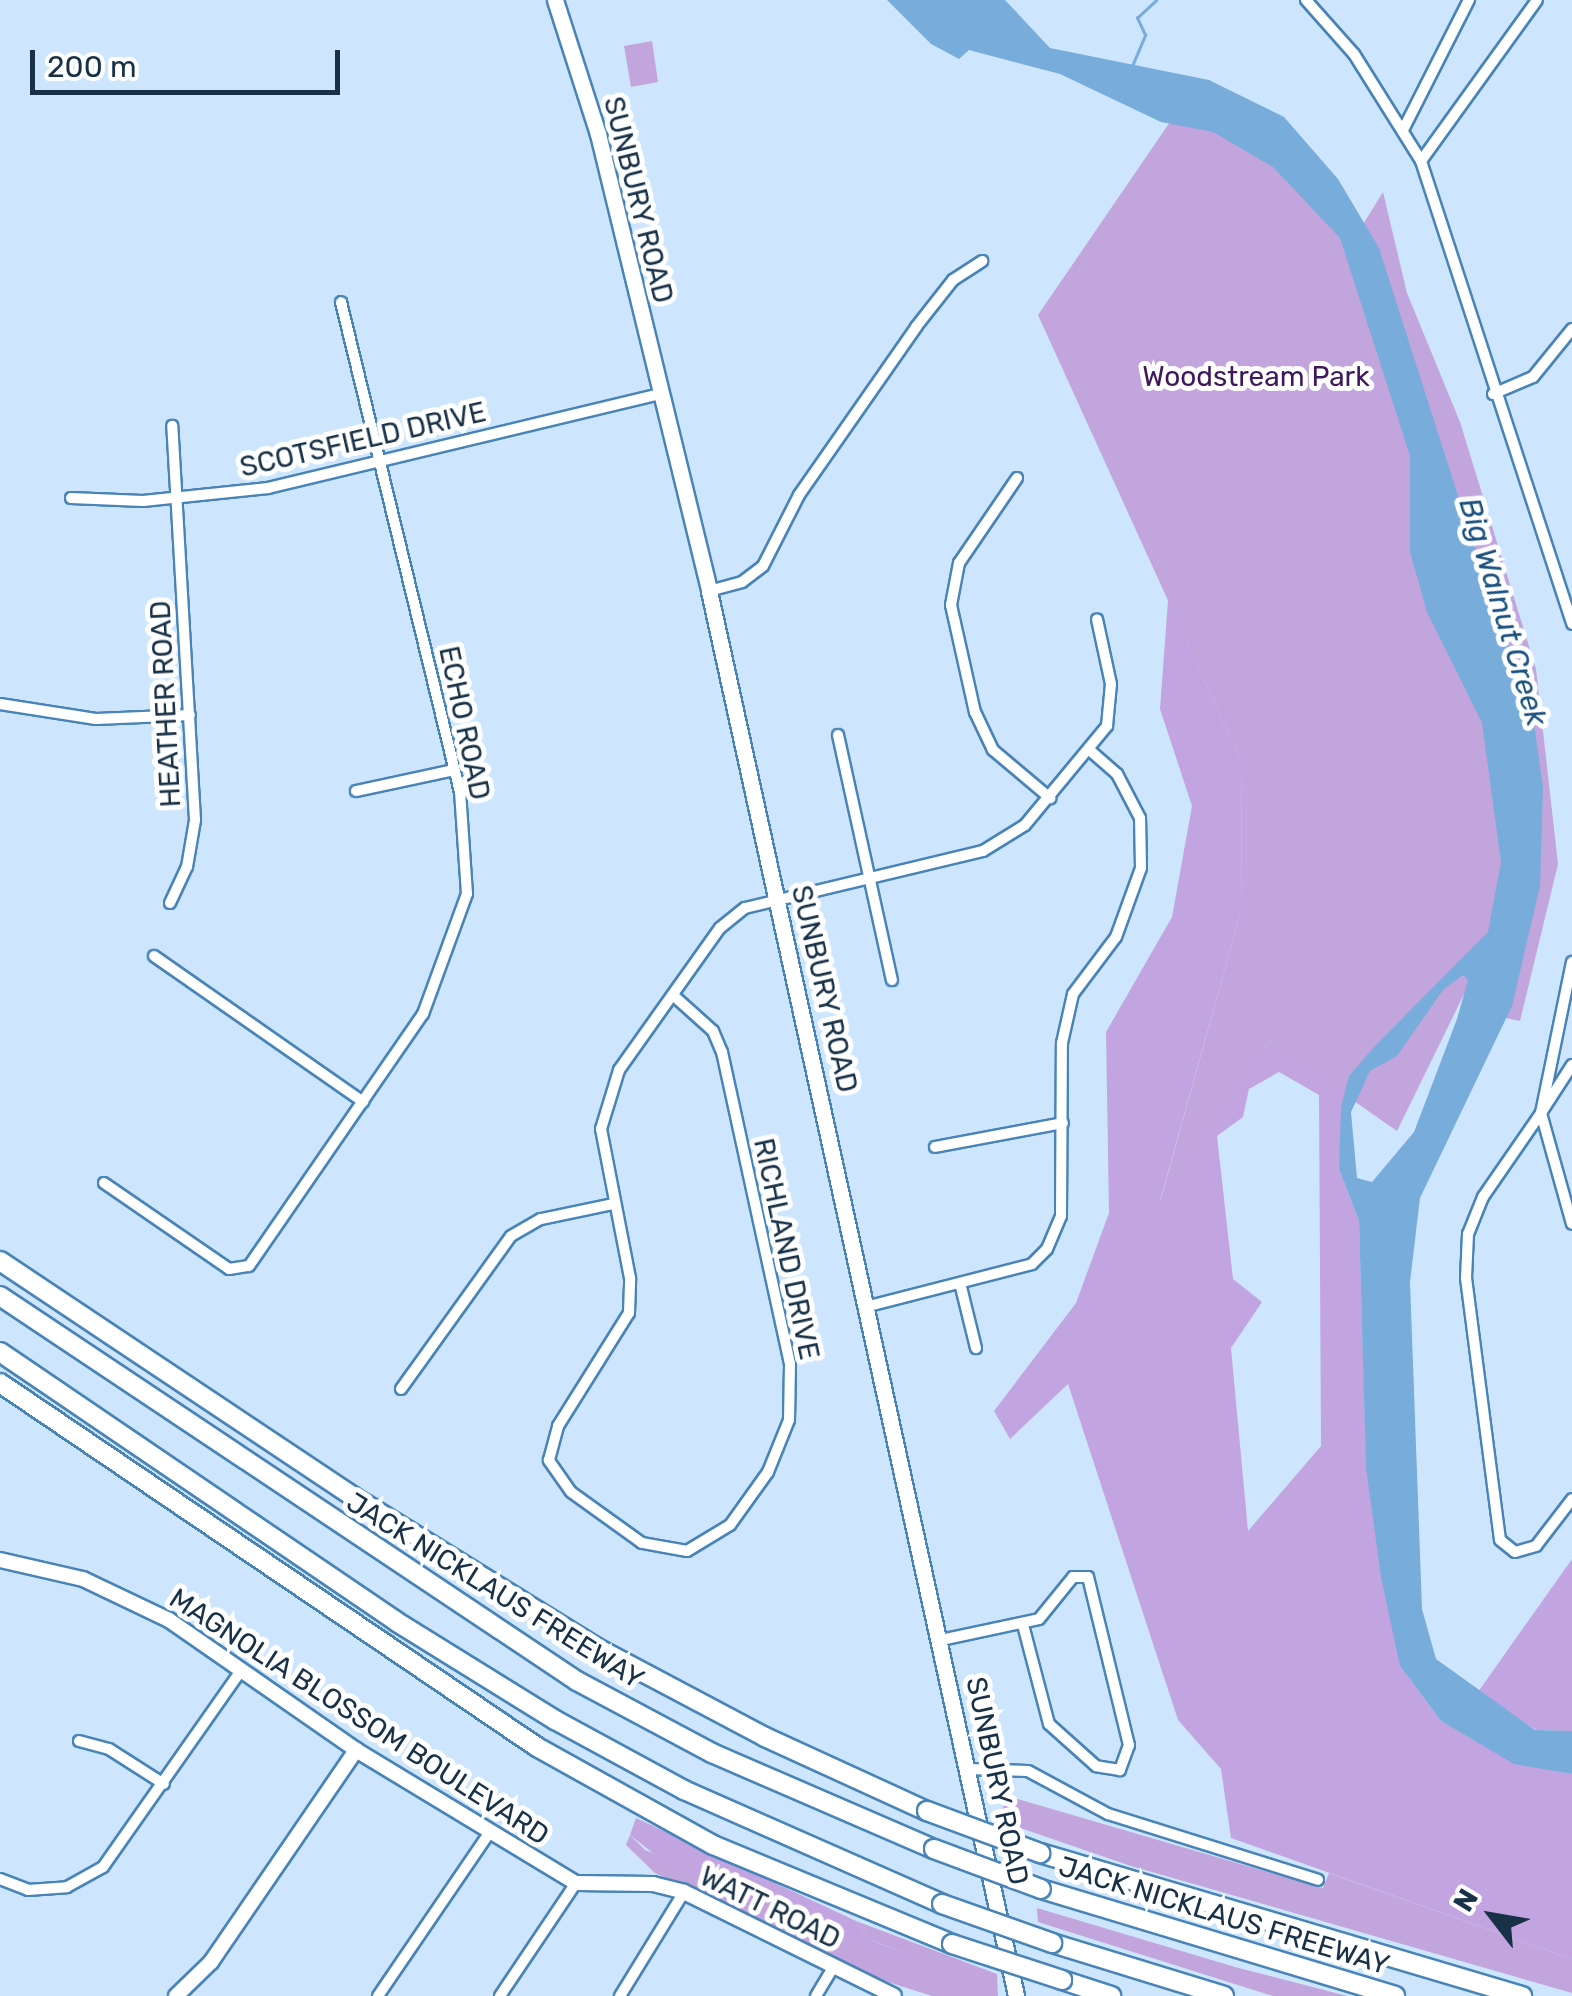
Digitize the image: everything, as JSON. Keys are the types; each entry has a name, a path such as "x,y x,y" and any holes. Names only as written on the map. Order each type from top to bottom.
{"highway":[{"path":"3,1263 365,1504 597,1648 764,1737 926,1811 1040,1852 1522,1996"},
{"name":"JACK NICKLAUS FREEWAY","path":"0,1296 578,1681 712,1752 934,1850 1041,1890 1395,1996"},
{"path":"0,1352 396,1622 554,1720 684,1790 942,1904 1224,1996"},
{"path":"0,1384 536,1747 712,1846 952,1944 1111,1996"}],"main road":[{"name":"SUNBURY ROAD","path":"555,0 598,134 709,591 1016,1996"}],"street":[{"path":"1306,0 1354,54 1421,161 1493,394 1572,624"},
{"path":"1402,130 1469,0"},
{"path":"1421,161 1537,0"},
{"path":"709,591 742,582 764,566 799,494 916,327 952,280 982,261"},
{"name":"ECHO ROAD","path":"104,1183 220,1264 239,1270 256,1259 423,1014 467,894 454,770 341,302"},
{"path":"1493,394 1533,378 1572,329"},
{"name":"SCOTSFIELD DRIVE","path":"72,498 176,498 268,488 661,394"},
{"name":"HEATHER ROAD","path":"170,903 187,867 195,820 172,426"},
{"path":"1016,478 959,564 951,605 975,712 993,750 1050,798"},
{"path":"401,1389 511,1236 541,1219 613,1204 602,1128 614,1085 720,928 745,908 983,851 1025,826 1091,751 1111,713 1096,618"},
{"path":"0,704 96,719 190,716"},
{"path":"838,736 892,980"},
{"path":"868,1306 960,1288 1013,1272 1047,1250 1061,1216 1062,1043 1072,994 1116,937 1141,868 1140,818 1117,774 1091,751"},
{"path":"356,791 454,770"},
{"path":"154,956 363,1102"},
{"path":"1572,962 1541,1114 1572,1224"},
{"name":"RICHLAND DRIVE","path":"613,1204 630,1278 629,1313 558,1426 549,1460 571,1492 642,1543 686,1551 730,1525 768,1472 790,1420 790,1364 722,1052 713,1031 674,996"},
{"path":"1572,1065 1483,1197 1468,1234 1466,1263 1492,1522 1500,1540 1525,1552 1572,1499"},
{"path":"936,1146 1063,1123"},
{"path":"960,1288 976,1348"},
{"name":"MAGNOLIA BLOSSOM BOULEVARD","path":"0,1560 83,1579 169,1620 356,1750 576,1882"},
{"path":"941,1640 1023,1624 1051,1608 1073,1577 1088,1578 1129,1745 1120,1770 1096,1766 1049,1724 1023,1624"},
{"path":"0,1879 28,1890 78,1884 122,1846 242,1670"},
{"path":"78,1741 109,1749 164,1784"},
{"path":"176,1996 211,1962 356,1750"},
{"path":"969,1769 1028,1771 1108,1814 1318,1880"},
{"path":"378,1996 490,1832"},
{"path":"500,1996 576,1882"},
{"name":"WATT ROAD","path":"576,1882 654,1884 684,1892 894,1996"},
{"path":"620,1996 684,1892"},
{"path":"816,1996 833,1968"}],"green space":[{"path":"652,41 658,82 631,87 624,46"},
{"name":"Woodstream Park","path":"1185,100 1263,130 1357,234 1383,192 1407,293 1460,422 1536,669 1558,864 1520,1021 1471,1011 1469,984 1397,1131 1269,1042 1159,1206 1241,911 1242,763 1038,315"},
{"path":"1011,1797 1323,1888 1329,1873 1572,1959 1572,1993 1131,1866 994,1819"},
{"path":"630,1835 645,1850 918,1959 869,1939 856,1921 997,1974 998,1996 932,1996 866,1975 655,1873 626,1845"},
{"path":"1037,1908 1347,1996 1273,1996 1038,1922"}],"shaded area":[{"path":"1168,600 1242,763 1241,911 1160,1201 1269,1042 1345,1094 1339,1169 1359,1221 1366,1452 1400,1666 1441,1721 1514,1763 1572,1774 1572,1959 1231,1838 1221,1769 1178,1720 1068,1384 1010,1439 994,1411 1076,1303 1109,1213 1106,1032 1172,917 1192,806 1160,709","holes":["1279,1072 1319,1095 1321,1446 1248,1531 1231,1348 1262,1302 1233,1279 1217,1136 1243,1117 1249,1089"]},
{"path":"1572,1559 1572,1731 1536,1730 1478,1692"},
{"path":"636,1818 856,1921 869,1939 924,1967 859,1947 659,1858 630,1835"}],"water":[{"path":"887,0 1005,0 1050,48 1209,80 1284,117 1338,179 1379,248 1497,618 1529,689 1543,787 1540,886 1512,1006 1420,1198 1410,1282 1422,1609 1436,1659 1535,1730 1572,1731 1572,1774 1514,1764 1441,1721 1400,1666 1381,1577 1366,1468 1359,1221 1339,1169 1341,1107 1349,1076 1488,932 1501,862 1482,723 1427,612 1410,552 1410,456 1340,238 1273,167 1213,132 1161,122 1060,74 969,50 959,59 931,44","holes":["1463,975 1468,980 1414,1132 1372,1182 1357,1178 1351,1112 1370,1071 1397,1056 1443,990"]}],"waterway":[{"path":"1132,66 1145,35 1137,18 1156,0"}],"water label":[{"name":"Big Walnut Creek","path":"1503,612"}]}
